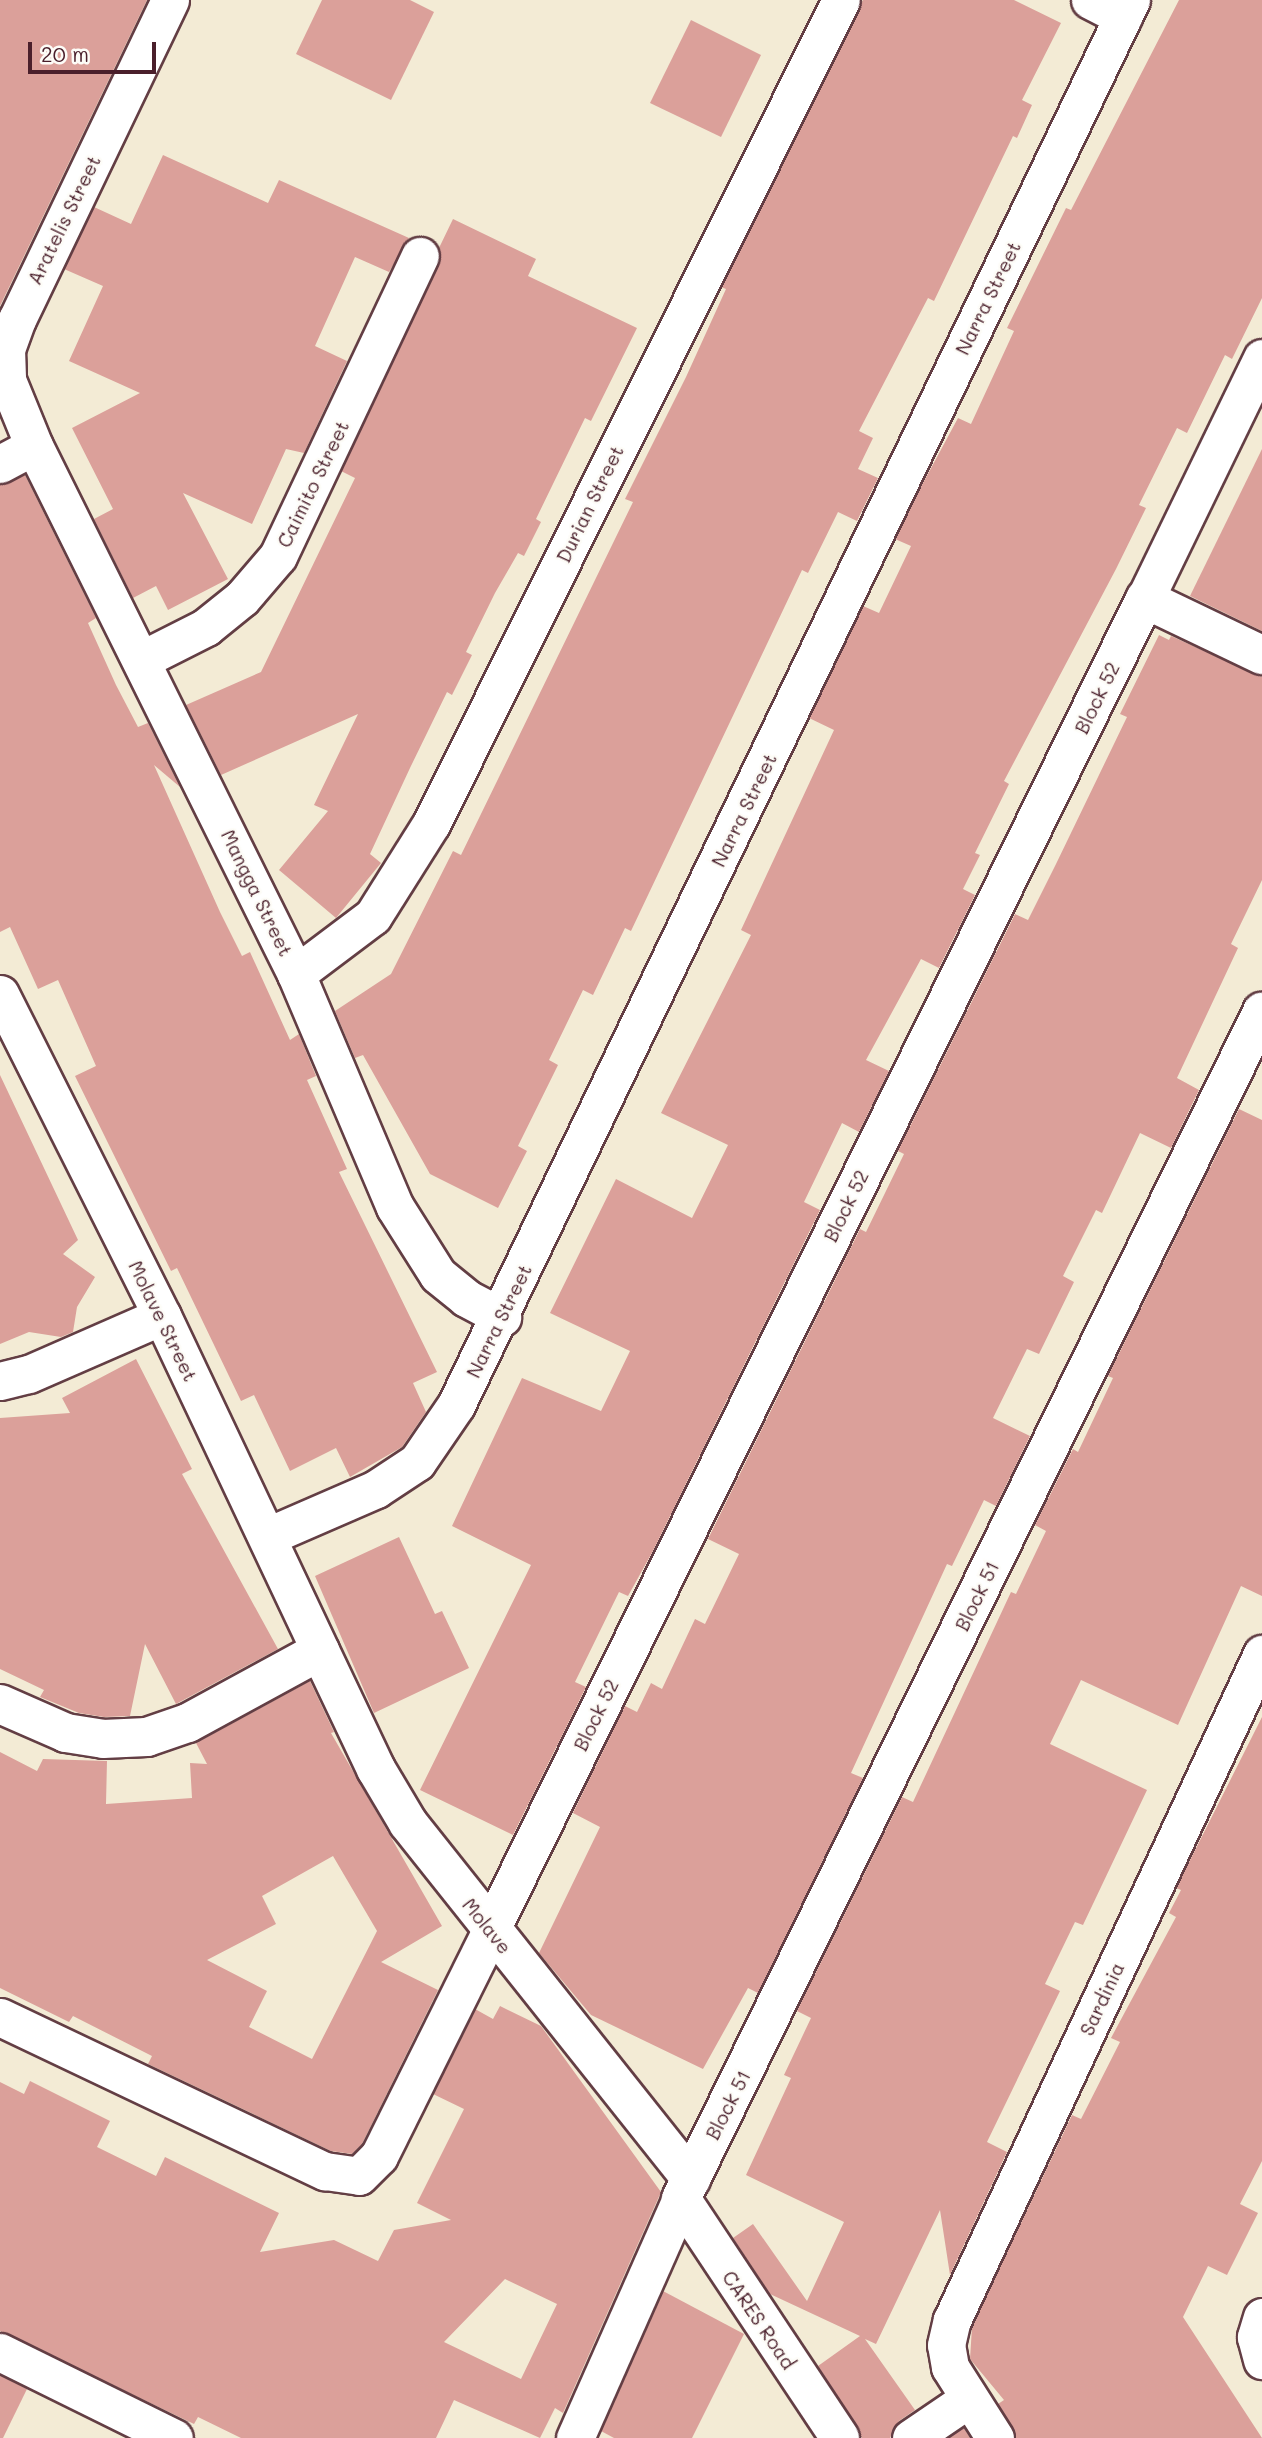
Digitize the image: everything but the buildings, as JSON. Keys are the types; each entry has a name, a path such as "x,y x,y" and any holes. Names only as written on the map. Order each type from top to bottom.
{"street":[{"name":"Aratelis Street","path":"34,446 7,380 6,349 16,319 170,0"},
{"name":"Durian Street","path":"296,974 373,916 431,824 841,0"},
{"path":"1090,0 1127,8"},
{"name":"Narra Street","path":"268,1536 376,1489 417,1462 445,1426 502,1317 1127,8"},
{"name":"Caimito Street","path":"143,659 206,627 242,598 278,556 420,256"},
{"path":"1262,358 1145,599 1262,655"},
{"path":"0,464 34,446"},
{"name":"Mangga Street","path":"34,446 143,659 296,974 416,1245 456,1290 502,1317"},
{"name":"Block 52","path":"491,1930 1145,599"},
{"name":"Molave Street","path":"0,995 162,1317 268,1536 320,1651"},
{"name":"Block 51","path":"686,2189 1262,1012"},
{"path":"0,1381 29,1374 162,1317"},
{"path":"0,1704 66,1733 103,1739 147,1737 188,1723 320,1651"},
{"name":"Molave","path":"320,1651 376,1769 408,1824 686,2189"},
{"name":"Sardinia","path":"967,2400 950,2367 946,2345 952,2320 1262,1654"},
{"path":"0,2017 325,2171 359,2176 379,2156 491,1930"},
{"path":"575,2438 686,2189"},
{"name":"CARES Road","path":"686,2189 840,2438"},
{"path":"1262,2317 1256,2337 1262,2360"},
{"path":"0,2352 174,2438"},
{"path":"911,2438 967,2400 995,2438"}]}
